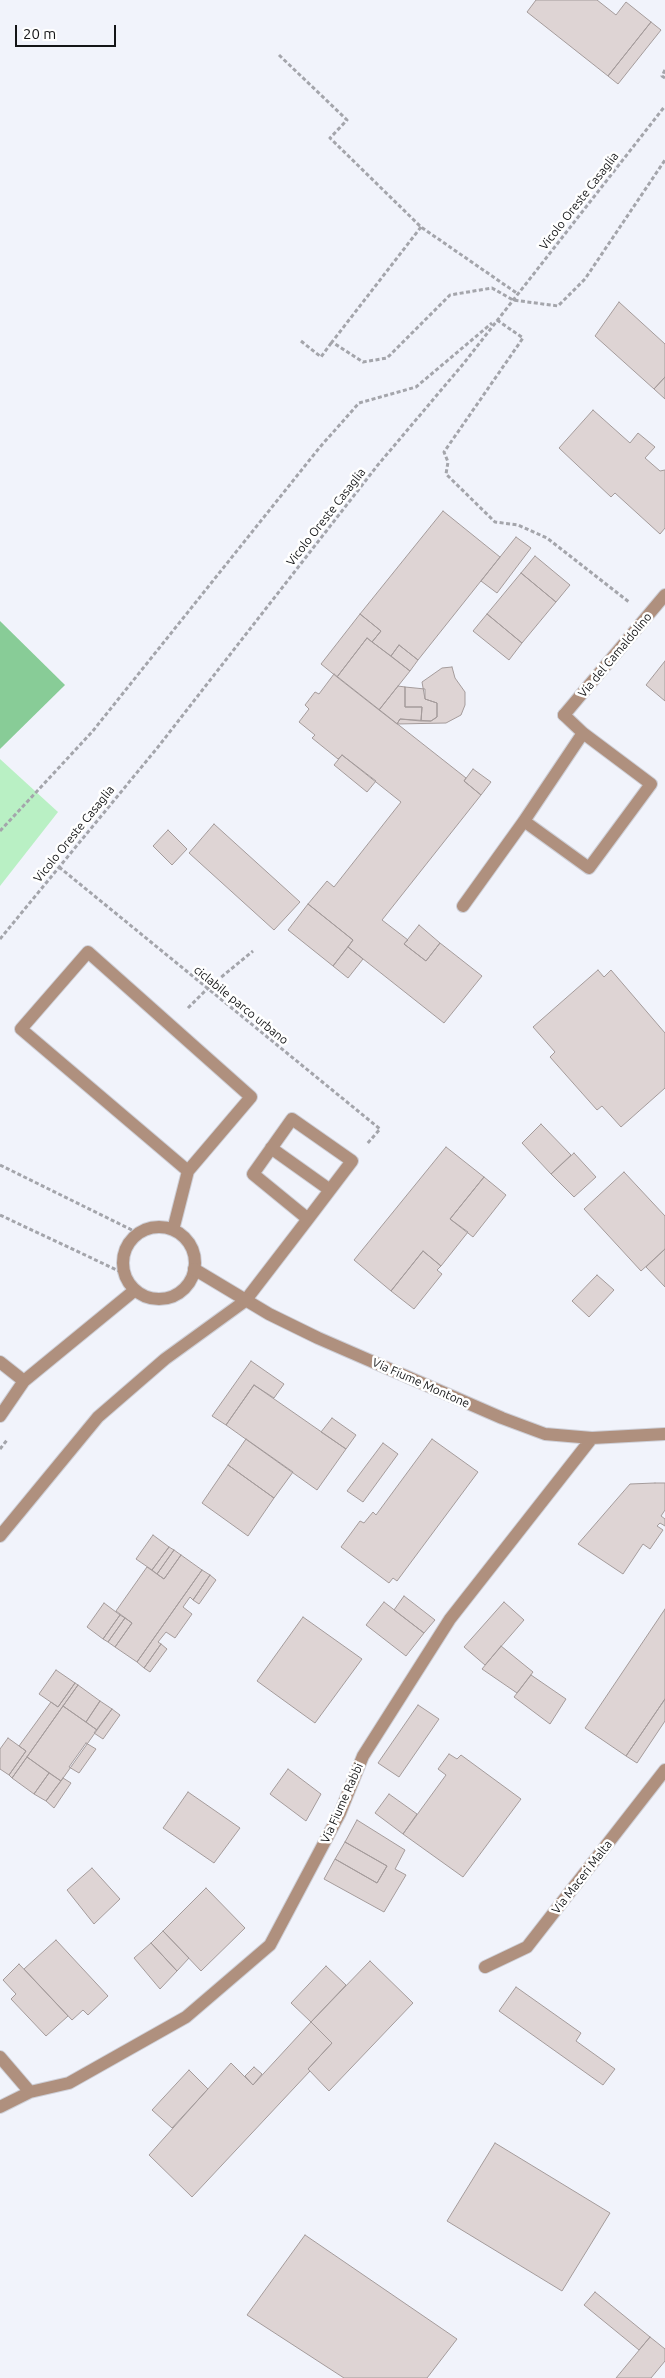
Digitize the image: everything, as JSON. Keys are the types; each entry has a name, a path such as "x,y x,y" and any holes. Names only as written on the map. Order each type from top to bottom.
{"street":[{"name":"Via del Camaldolino","path":"583,734 564,716 665,595"},
{"path":"463,906 583,734 651,784 589,868 524,821"},
{"path":"172,1230 188,1171 251,1097 88,952 21,1029 188,1171"},
{"path":"0,1536 98,1417 165,1359 245,1301 352,1162 292,1119 253,1174 308,1219"},
{"path":"271,1148 330,1190"},
{"path":"161,1227 172,1230 183,1236 190,1246 194,1257 194,1270 184,1288 165,1298 144,1295 135,1290 125,1274 123,1263 125,1252 130,1241 149,1228 161,1227"},
{"name":"Via Fiume Montone","path":"194,1270 245,1301 318,1338 502,1418 546,1434 592,1438 665,1434"},
{"path":"0,1416 24,1381 135,1290"},
{"path":"0,1362 24,1381"},
{"name":"Via Fiume Rabbi","path":"0,2107 30,2092 69,2083 186,2017 270,1945 340,1813 363,1756 424,1659 450,1619 592,1438"},
{"name":"Via Maceri Malta","path":"485,1967 527,1947 665,1770"},
{"path":"0,2057 30,2092"}],"path":[{"path":"279,55 347,120 330,138 421,227 518,294"},
{"path":"665,70 662,76 665,78"},
{"name":"Vicolo Oreste Casaglia","path":"0,939 188,710 371,474 464,364 496,320 665,106"},
{"path":"332,342 364,362 386,358 450,295 492,288 513,300 558,306 585,278 665,160"},
{"path":"301,341 321,357 421,227"},
{"path":"0,831 92,732 320,447 359,403 416,387 496,320 523,338 444,452 448,462 446,474 495,522 518,525 548,538 647,616"},
{"name":"ciclabile parco urbano","path":"59,867 380,1129 352,1162"},
{"path":"208,988 253,951"},
{"path":"0,1165 138,1234"},
{"path":"0,1215 125,1274"}],"green space":[{"path":"0,621 65,685 0,749"},
{"path":"0,759 58,812 0,886"}],"building":[{"path":"536,0 597,0 616,15 626,2 651,22 608,76 527,12"},
{"path":"651,22 661,30 618,84 608,76"},
{"path":"619,302 665,344 665,377 654,389 595,336"},
{"path":"665,377 665,399 654,389"},
{"path":"593,410 630,443 638,433 655,447 645,458 660,471 665,470 665,528 660,534 615,493 611,497 559,448"},
{"path":"443,511 500,557 418,660 399,645 391,656 372,642 381,631 360,614"},
{"path":"516,537 531,548 497,593 481,581"},
{"path":"535,556 570,585 556,602 521,573"},
{"path":"521,573 556,602 522,643 487,614"},
{"path":"360,614 381,631 372,642 367,638 337,677 321,664"},
{"path":"487,614 522,643 509,660 473,631"},
{"path":"367,638 410,671 379,710 337,677"},
{"path":"399,645 418,660 410,671 391,656"},
{"path":"665,661 665,701 646,685"},
{"path":"452,667 455,678 465,692 465,705 461,715 446,723 397,724 400,719 431,721 437,717 437,703 425,699 422,682 442,668"},
{"path":"334,674 466,778 464,781 481,795 382,920 408,940 404,944 426,961 440,943 482,976 444,1023 348,947 353,940 308,904 327,881 334,887 401,802 342,755 338,759 312,738 315,735 299,722 309,709 305,705 315,692 319,694"},
{"path":"398,686 405,687 405,707 422,707 421,721 400,719 397,724 379,710"},
{"path":"405,687 425,689 425,699 437,703 437,717 431,721 421,721 422,707 405,707"},
{"path":"342,755 376,781 367,792 334,765"},
{"path":"473,769 491,782 481,795 464,781"},
{"path":"214,824 300,902 274,930 189,853"},
{"path":"168,830 187,849 172,865 153,846"},
{"path":"308,904 353,940 333,966 288,930"},
{"path":"419,925 440,943 426,961 404,944"},
{"path":"348,947 363,959 348,978 333,966"},
{"path":"598,970 604,977 611,970 665,1033 665,1088 621,1127 602,1106 597,1110 550,1057 555,1052 533,1027"},
{"path":"541,1124 571,1155 551,1174 522,1143"},
{"path":"446,1147 484,1177 450,1219 468,1232 441,1266 423,1251 391,1291 354,1260"},
{"path":"574,1153 596,1177 574,1197 551,1174"},
{"path":"624,1172 665,1216 665,1249 641,1271 584,1209"},
{"path":"484,1177 506,1195 473,1237 450,1219"},
{"path":"665,1249 665,1287 646,1267"},
{"path":"423,1251 441,1266 437,1270 442,1274 414,1309 391,1291"},
{"path":"597,1275 614,1290 589,1317 572,1301"},
{"path":"251,1361 284,1384 274,1398 254,1385 226,1425 212,1416"},
{"path":"254,1385 346,1449 317,1490 226,1425"},
{"path":"332,1418 356,1435 346,1449 321,1432"},
{"path":"246,1439 293,1472 274,1498 228,1465"},
{"path":"432,1439 478,1472 397,1581 393,1578 389,1583 341,1547 360,1521 364,1523 373,1512 376,1515"},
{"path":"383,1443 398,1454 363,1502 347,1491"},
{"path":"228,1465 274,1498 248,1536 202,1503"},
{"path":"665,1483 665,1510 661,1516 665,1519 665,1526 660,1523 657,1526 663,1530 650,1549 643,1544 623,1574 578,1544 630,1484"},
{"path":"153,1535 169,1547 152,1570 136,1559"},
{"path":"169,1547 174,1550 157,1574 152,1570"},
{"path":"174,1550 181,1555 164,1579 157,1574"},
{"path":"181,1555 202,1570 137,1662 115,1647 132,1623 116,1611 147,1567 164,1579"},
{"path":"202,1570 210,1575 193,1600 190,1597 183,1607 192,1614 175,1638 166,1632 158,1642 161,1644 144,1668 137,1662"},
{"path":"210,1575 216,1580 199,1604 193,1600"},
{"path":"404,1596 435,1620 424,1633 394,1610"},
{"path":"384,1602 424,1633 406,1656 366,1625"},
{"path":"504,1602 524,1620 485,1665 464,1647"},
{"path":"104,1603 120,1615 103,1639 87,1627"},
{"path":"665,1609 665,1699 626,1756 585,1728"},
{"path":"120,1615 125,1618 108,1642 103,1639"},
{"path":"303,1617 362,1659 315,1723 257,1681"},
{"path":"125,1618 132,1623 115,1647 108,1642"},
{"path":"161,1644 167,1649 150,1672 144,1668"},
{"path":"501,1646 533,1672 517,1693 482,1669"},
{"path":"56,1670 75,1683 58,1707 39,1694"},
{"path":"531,1675 566,1699 550,1724 514,1697"},
{"path":"75,1683 78,1685 12,1778 9,1775 26,1751 19,1746 51,1702 58,1707"},
{"path":"78,1685 100,1701 86,1722 63,1706"},
{"path":"665,1699 665,1721 637,1763 626,1756"},
{"path":"100,1701 112,1709 97,1730 86,1722"},
{"path":"418,1705 439,1719 399,1777 378,1763"},
{"path":"63,1706 97,1730 61,1781 27,1757"},
{"path":"112,1709 120,1715 103,1739 94,1733"},
{"path":"8,1738 26,1751 9,1775 0,1769 0,1749"},
{"path":"86,1743 96,1749 79,1773 69,1767"},
{"path":"449,1754 457,1759 461,1755 521,1799 463,1877 403,1834 446,1775 438,1769"},
{"path":"27,1757 49,1773 34,1794 12,1778"},
{"path":"288,1769 321,1794 306,1821 270,1794"},
{"path":"49,1773 61,1781 46,1801 34,1794"},
{"path":"63,1778 71,1783 54,1808 46,1801"},
{"path":"188,1792 240,1828 214,1863 163,1828"},
{"path":"389,1794 417,1814 403,1834 375,1813"},
{"path":"357,1820 405,1850 395,1869 406,1875 384,1912 324,1879 335,1859 377,1883 387,1866 345,1842"},
{"path":"345,1842 387,1866 377,1883 335,1859"},
{"path":"92,1868 120,1899 94,1924 67,1890"},
{"path":"206,1888 245,1928 201,1971 163,1931"},
{"path":"163,1931 189,1958 177,1971 151,1943"},
{"path":"56,1940 108,1996 88,2015 83,2010 72,2020 24,1969"},
{"path":"151,1943 177,1971 160,1989 134,1958"},
{"path":"370,1961 413,2003 329,2091 308,2069 332,2043 311,2022"},
{"path":"19,1964 68,2016 46,2036 11,1999 16,1994 3,1980"},
{"path":"326,1966 346,1985 311,2022 291,2003"},
{"path":"516,1987 581,2033 576,2041 615,2069 603,2085 499,2011"},
{"path":"311,2022 332,2043 308,2069 310,2071 192,2197 149,2155 231,2063 253,2085"},
{"path":"254,2067 262,2074 253,2085 245,2076"},
{"path":"189,2070 208,2089 172,2128 152,2110"},
{"path":"495,2143 610,2213 562,2291 447,2221"},
{"path":"305,2235 457,2339 427,2378 344,2378 247,2315"},
{"path":"595,2292 650,2337 639,2350 584,2305"},
{"path":"650,2337 665,2349 665,2361 651,2378 616,2378"}]}
